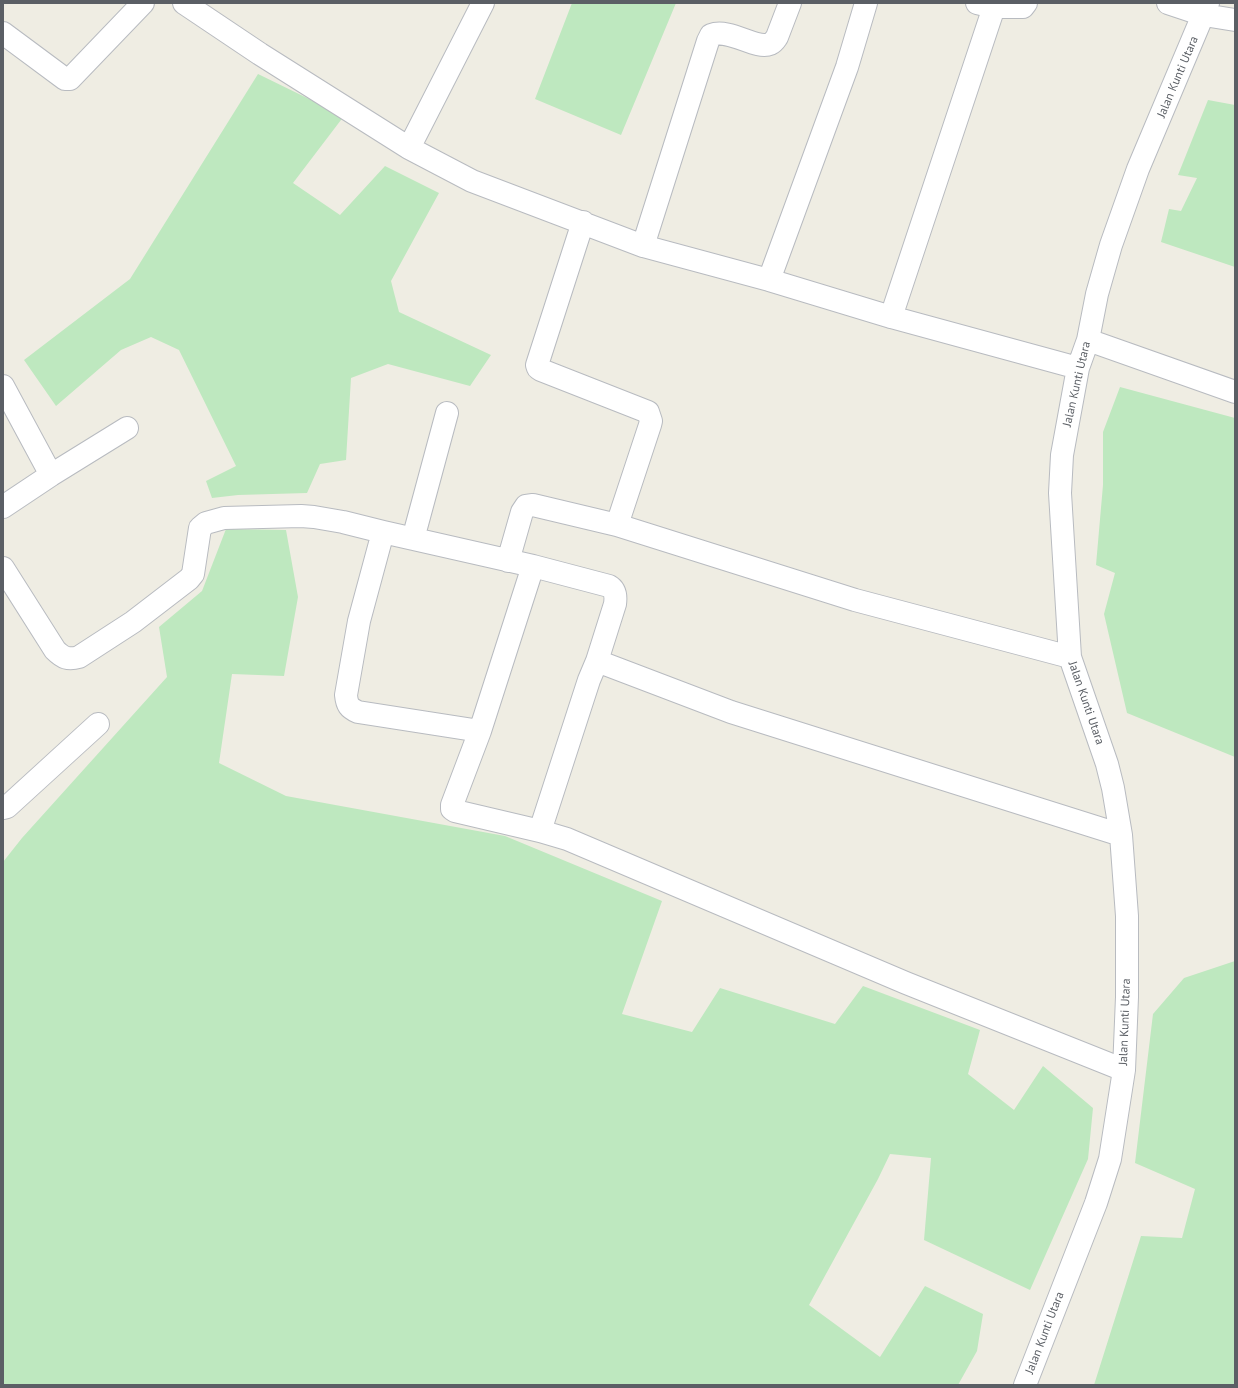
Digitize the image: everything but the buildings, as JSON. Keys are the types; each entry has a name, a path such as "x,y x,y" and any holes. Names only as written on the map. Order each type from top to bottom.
{"street":[{"path":"3,33 65,79 70,79 142,3"},
{"path":"184,3 260,54 409,148 472,181 643,246 768,280 891,317 1078,368"},
{"path":"409,148 482,3"},
{"path":"643,246 711,35 723,33 761,45 770,44 774,42 777,37 790,3"},
{"path":"768,280 847,67 866,3"},
{"path":"891,317 986,5 1023,7 1026,3"},
{"path":"1168,3 1206,9 1235,20"},
{"name":"Jalan Kunti Utara","path":"1025,1385 1096,1203 1110,1159 1124,1070 1127,997 1127,916 1121,836 1113,788 1107,764 1070,657 1060,493 1062,455 1078,368 1088,340 1097,294 1110,245 1138,169 1206,9"},
{"path":"583,222 537,365 541,370 648,412 651,421 650,425 617,525"},
{"path":"1088,340 1235,392"},
{"path":"3,386 51,475"},
{"path":"413,539 447,413"},
{"path":"3,507 127,428"},
{"path":"508,561 522,512 524,507 528,505 617,525 855,600 1070,657"},
{"path":"3,568 55,650 60,655 70,659 79,657 133,622 189,579 193,574 199,530 206,523 224,518 314,516 533,566 609,586 614,591 616,599 615,604 540,831"},
{"path":"383,532 359,621 346,695 347,704 350,709 358,712 480,731"},
{"path":"533,566 480,731 452,805 452,809 568,839 906,983 1124,1070"},
{"path":"597,661 731,712 1121,836"},
{"path":"3,808 7,807 98,724"}],"green space":[{"path":"572,3 676,3 621,135 535,99"},
{"path":"258,74 344,116 293,183 340,215 385,166 439,193 391,281 399,312 491,355 470,386 388,364 351,378 346,460 320,464 307,493 238,495 212,498 206,481 236,466 179,350 151,337 121,350 56,406 24,360 130,279"},
{"path":"1208,100 1235,105 1235,267 1161,242 1169,209 1181,211 1197,178 1178,175"},
{"path":"1120,387 1235,418 1235,757 1127,713 1104,614 1115,573 1096,565 1103,485 1103,432"},
{"path":"226,529 286,530 298,597 284,676 232,674 219,763 286,796 505,836 662,901 622,1014 692,1032 720,988 835,1024 863,986 980,1030 968,1074 1014,1110 1043,1066 1093,1108 1088,1159 1030,1290 924,1240 931,1158 890,1154 878,1179 809,1305 880,1357 925,1286 983,1314 977,1351 958,1385 3,1385 3,862 22,838 167,677 159,627 202,591"},
{"path":"1235,961 1235,1385 1094,1385 1141,1236 1182,1238 1195,1189 1135,1163 1153,1014 1184,978"}]}
